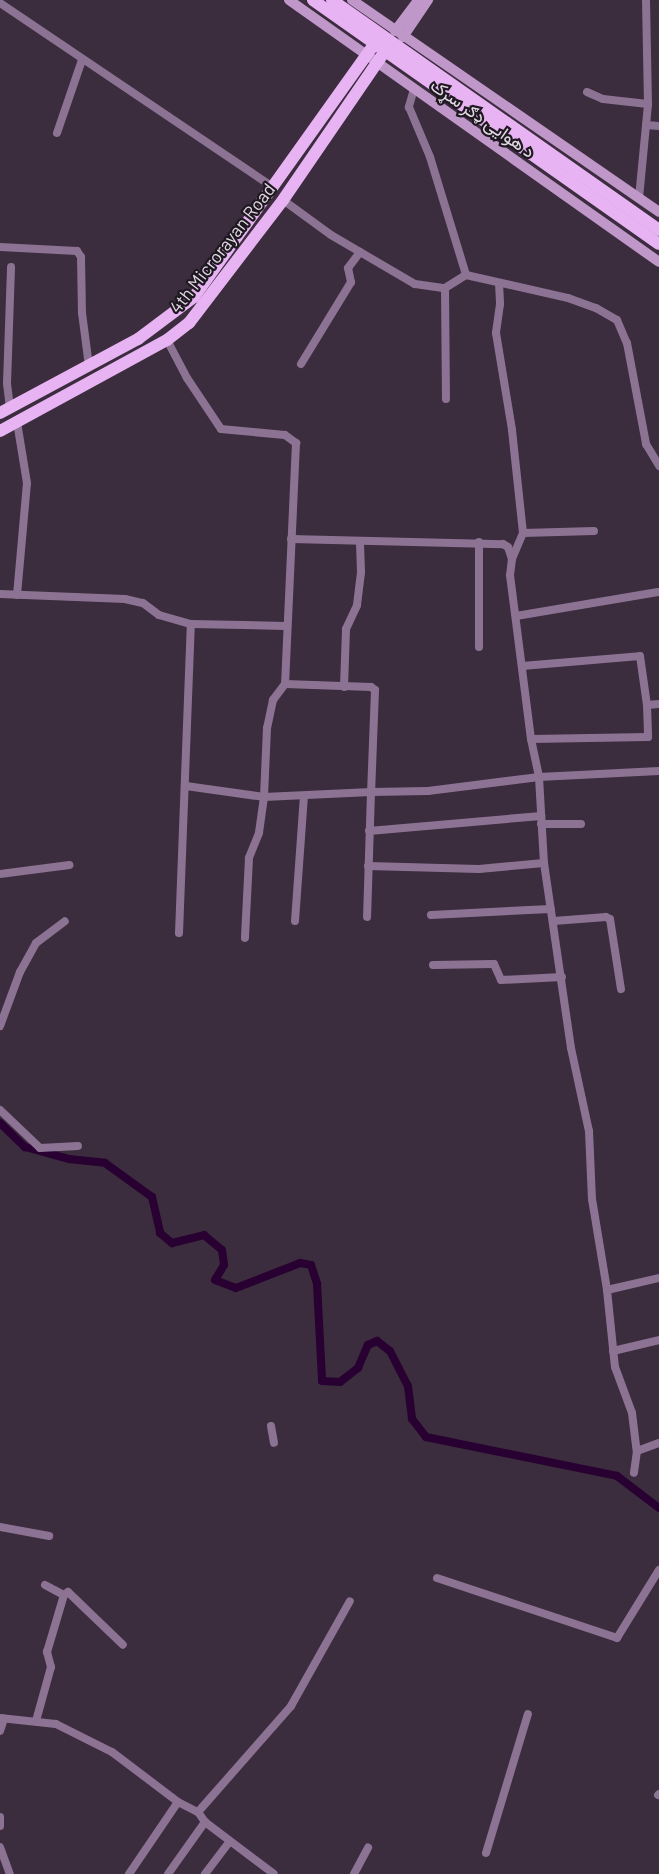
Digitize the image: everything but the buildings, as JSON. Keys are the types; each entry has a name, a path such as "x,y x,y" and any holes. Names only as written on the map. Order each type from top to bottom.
{"main road":[{"name":"د هوایی ډګر سړک","path":"289,0 659,262"},
{"path":"313,0 388,40 659,244"},
{"path":"332,0 659,230"},
{"name":"د هوایی ډګر سړک","path":"352,0 388,40 659,212"},
{"path":"388,40 418,0"},
{"path":"388,40 428,0"},
{"name":"4th Microrayan Road","path":"9,426 168,340 189,323 274,188 371,58 388,40"},
{"name":"4th Microrayan Road","path":"3,411 138,339 194,297 283,200 371,58"},
{"path":"3,411 9,426"}],"street":[{"path":"639,198 648,104 646,0"},
{"path":"0,3 274,188"},
{"path":"57,133 82,60"},
{"path":"414,89 409,107 430,157 466,275"},
{"path":"587,92 603,99 648,104"},
{"path":"646,125 659,126"},
{"path":"283,200 360,252 415,284 445,288 466,275 499,284 568,298 596,308 617,320 627,343 646,444 659,466"},
{"path":"0,246 77,251 81,257 82,313 89,366"},
{"path":"301,364 351,282 348,268 360,252"},
{"path":"3,411 7,383 11,267"},
{"path":"499,284 496,333 500,375 512,430 523,532 512,558 510,575 531,739 539,777 544,863 572,1048 589,1131 592,1199 607,1290 613,1351 620,1386 632,1413 637,1451 634,1473"},
{"path":"445,288 446,399"},
{"path":"168,340 187,378 221,429 285,435 296,443 286,626 285,684 273,700 267,728 264,797 259,833 249,858 244,938"},
{"path":"9,426 27,483 17,595"},
{"path":"523,532 594,531"},
{"path":"291,539 503,544 508,547 512,558"},
{"path":"344,687 346,629 356,605 362,572 360,542"},
{"path":"479,542 479,647"},
{"path":"516,616 658,592"},
{"path":"0,594 125,600 143,603 159,615 191,624 286,626"},
{"path":"179,933 191,624"},
{"path":"522,666 640,656 647,706 648,737 531,739"},
{"path":"285,684 371,687 375,690 367,917"},
{"path":"647,706 659,704"},
{"path":"186,786 264,797 304,796 428,791 539,777 659,771"},
{"path":"295,921 304,796"},
{"path":"369,831 541,820 581,824"},
{"path":"368,866 479,869 544,863"},
{"path":"0,874 69,865"},
{"path":"431,915 551,909"},
{"path":"554,921 606,917 610,920 621,989"},
{"path":"0,1026 20,972 36,943 65,921"},
{"path":"433,965 494,964 501,980 562,977"},
{"path":"0,1110 40,1148 78,1146"},
{"path":"607,1290 659,1278"},
{"path":"613,1351 659,1340"},
{"path":"271,1426 274,1442"},
{"path":"637,1451 659,1443"},
{"path":"0,1527 49,1536"},
{"path":"437,1578 617,1638 659,1570"},
{"path":"45,1585 64,1595"},
{"path":"36,1721 51,1667 47,1652 64,1595 68,1592 123,1645"},
{"path":"198,1812 291,1706 350,1601"},
{"path":"486,1853 528,1714"},
{"path":"0,1731 2,1719 56,1724 112,1752 178,1802 198,1812 205,1822 272,1873"},
{"path":"129,1874 178,1802"},
{"path":"0,1817 0,1825"},
{"path":"168,1874 205,1822"},
{"path":"205,1874 230,1842"},
{"path":"354,1874 368,1848"},
{"path":"1,1853 10,1874"}],"waterway":[{"path":"0,1123 25,1147 69,1159 105,1163 152,1197 160,1233 172,1243 204,1235 222,1250 224,1265 215,1280 236,1288 300,1263 311,1265 317,1284 322,1381 340,1382 358,1368 368,1345 377,1341 390,1351 408,1386 412,1419 426,1437 617,1476 659,1508"}]}
